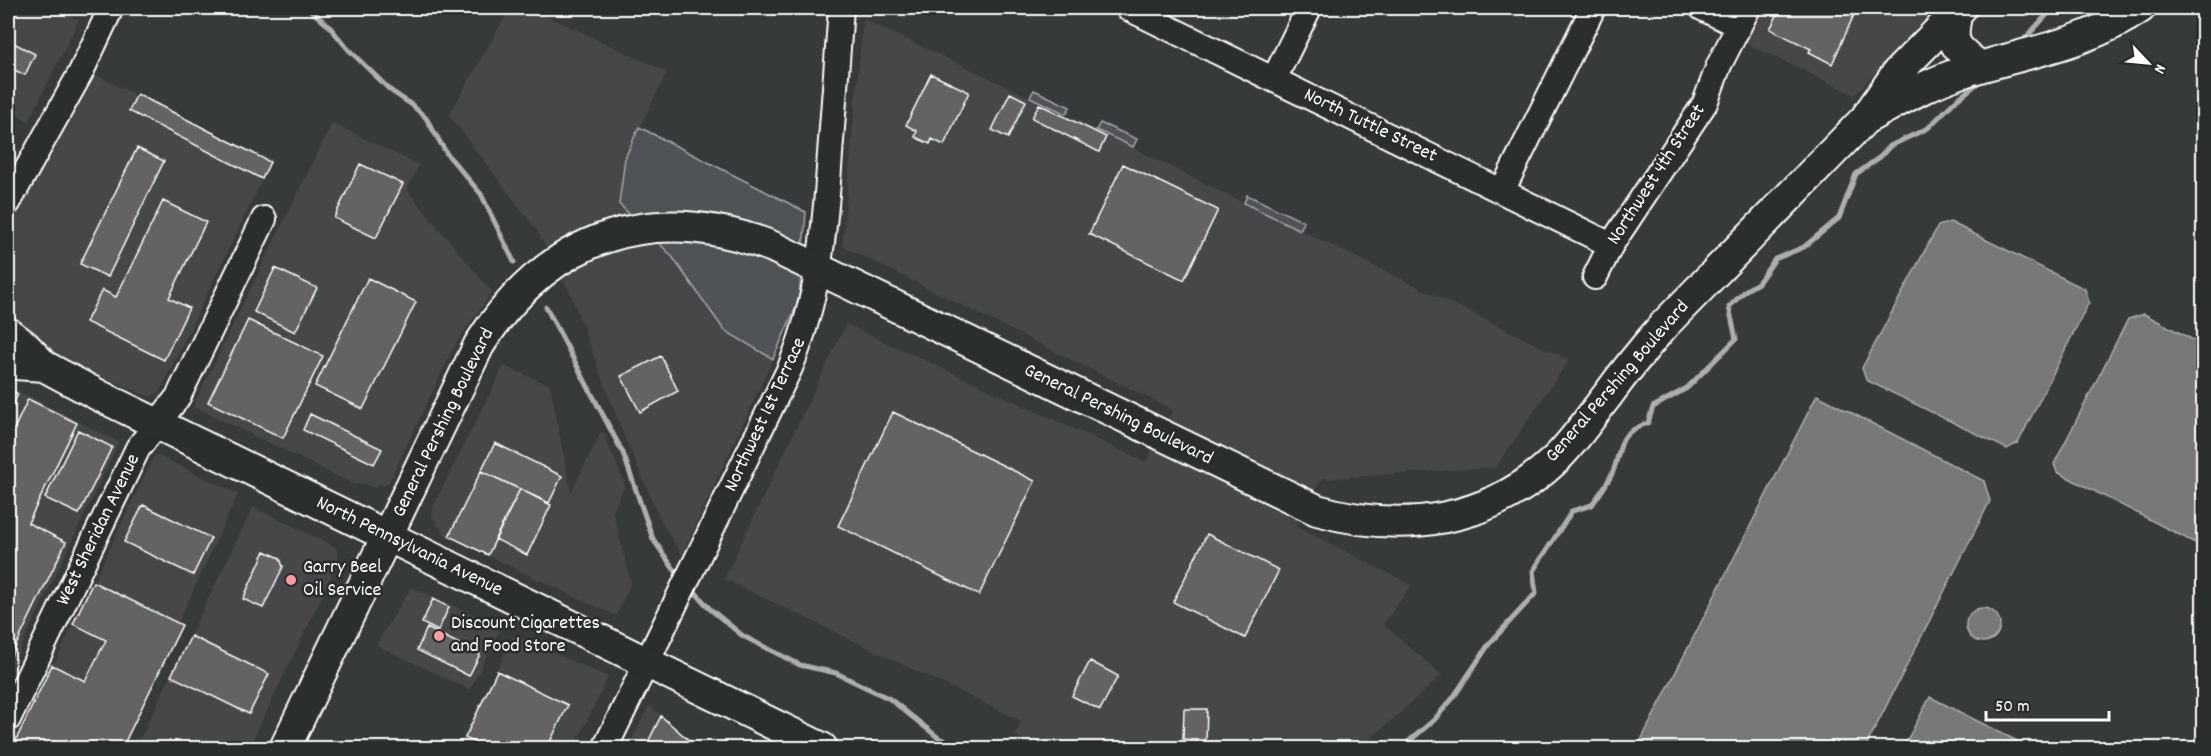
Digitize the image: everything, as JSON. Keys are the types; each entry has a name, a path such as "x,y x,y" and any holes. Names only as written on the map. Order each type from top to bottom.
{"main road":[{"name":"General Pershing Boulevard","path":"1865,119 1945,79 2079,39 2107,28 2140,8"},
{"name":"General Pershing Boulevard","path":"285,748 488,331 525,287 567,255 590,244 648,227 677,225 709,228 742,235 819,269 1317,510 1371,521 1398,523 1431,520 1488,504 1514,491 1555,460 1575,438 1633,360 1664,325 1865,119 1897,73 1959,10"},
{"path":"1959,10 1953,30 1956,44 1980,68"},
{"path":"8,333 25,346 44,366"},
{"path":"8,360 15,364 44,366"},
{"name":"North Pennsylvania Avenue","path":"44,366 388,537 822,748"}],"street":[{"path":"8,203 80,74 111,8"},
{"name":"Northwest 1st Terrace","path":"605,748 701,554 804,335 819,269 825,219 841,8"},
{"name":"North Tuttle Street","path":"1128,8 1611,245"},
{"path":"1274,79 1309,8"},
{"path":"1502,191 1593,8"},
{"path":"1702,8 1744,17"},
{"name":"Northwest 4th Street","path":"1595,277 1611,245 1705,103 1719,64 1744,17"},
{"name":"West Sheridan Avenue","path":"8,719 138,448 178,397 264,219"}],"shaded area":[{"path":"8,8 53,8 79,20 29,121 8,111"},
{"path":"510,8 530,8 667,72 625,158 619,204 671,255 724,330 773,359 682,555 662,523 621,429 570,292 536,229 449,115"},
{"path":"1763,8 1935,8 1855,95 1745,43"},
{"path":"863,19 1030,97 1569,360 1496,467 1322,479 1295,526 1412,585 1383,624 1442,675 1366,743 1358,748 1038,748 1015,735 1021,721 724,579 846,324 1146,462 1173,410 842,246"},
{"path":"95,75 272,160 159,393 150,397 93,373 59,355 8,319 8,232"},
{"path":"1034,90 1070,107 1066,114 1030,97"},
{"path":"332,123 419,165 407,190 492,292 456,343 389,482 384,486 381,483 374,488 366,484 353,484 193,406"},
{"path":"1100,123 1137,139 1133,147 1096,130"},
{"path":"639,127 806,212 799,300 773,359 724,330 671,255 619,204 625,158"},
{"path":"1247,195 1304,222 1300,230 1244,203"},
{"path":"1950,222 2085,289 2089,302 2018,443 2007,449 1866,380 1862,368 1938,226"},
{"path":"2144,314 2203,345 2203,547 2057,472 2054,464 2128,319"},
{"path":"504,366 550,385 571,493 602,430 625,484 613,512 631,582 616,616 446,536 432,517 434,504"},
{"path":"8,386 119,442 8,675"},
{"path":"1817,395 1984,481 1990,501 1865,748 1637,748"},
{"path":"155,454 238,494 120,748 14,748"},
{"path":"253,507 336,547 339,561 249,748 150,748 138,743"},
{"name":"Discount Cigarettes and Food Store","path":"411,587 501,627 470,690 376,645"},
{"path":"1983,608 1995,613 2000,625 1995,637 1983,642 1971,637 1966,625 1971,613"},
{"path":"514,635 608,677 574,748 457,748"},
{"path":"1930,697 2031,748 1903,748"},
{"path":"649,705 698,748 628,748"}],"building":[{"path":"1781,8 1857,8 1832,64 1809,52 1811,49 1770,29"},
{"path":"8,40 35,54 25,75 8,67"},
{"path":"931,74 969,92 944,145 932,139 930,144 915,137 917,131 906,125"},
{"path":"1010,93 1026,101 1008,138 992,130"},
{"path":"137,94 270,162 262,179 129,111"},
{"path":"1039,104 1106,137 1099,152 1032,118"},
{"path":"8,118 14,121 8,134"},
{"path":"137,148 164,161 108,277 80,264"},
{"path":"360,164 403,184 376,238 334,218"},
{"path":"1123,164 1218,210 1184,280 1089,234"},
{"path":"163,201 206,222 169,298 189,308 164,360 86,322 102,290 116,297"},
{"path":"275,268 317,288 295,332 254,312"},
{"path":"368,278 416,302 363,409 315,386"},
{"path":"248,320 323,356 283,438 208,402"},
{"path":"661,356 678,391 640,412 621,376"},
{"path":"8,389 18,394 8,416"},
{"path":"28,399 77,423 28,523 66,542 8,662 8,442"},
{"path":"893,412 1035,481 979,595 838,526"},
{"path":"310,414 382,449 374,464 303,430"},
{"path":"78,430 112,447 79,514 45,498"},
{"path":"495,443 562,476 549,503 481,471"},
{"path":"481,471 520,489 488,555 449,536"},
{"path":"520,489 551,505 527,555 495,539"},
{"path":"143,505 211,538 193,575 124,542"},
{"path":"1207,534 1279,570 1245,638 1173,602"},
{"path":"265,551 280,558 283,567 263,608 243,599"},
{"path":"93,582 182,625 122,748 12,748 52,665 85,681 106,640 73,624"},
{"path":"433,599 449,607 438,631 422,623"},
{"path":"427,628 480,654 469,676 417,650"},
{"path":"191,636 269,674 249,714 171,676"},
{"path":"1090,661 1118,676 1100,710 1072,696"},
{"path":"497,671 568,705 547,748 486,748 465,738"},
{"path":"1184,709 1207,709 1206,740 1183,739"},
{"path":"661,716 698,748 645,748"}],"waterway":[{"path":"308,8 329,26 348,49 390,90 426,118 447,154 481,194 514,262"},
{"path":"2020,44 2053,8"},
{"path":"1401,748 1434,720 1453,698 1489,644 1536,593 1533,571 1572,511 1592,505 1612,474 1626,435 1648,423 1653,407 1687,388 1736,339 1729,307 1746,290 1758,283 1775,259 1804,247 1839,218 1856,174 1880,157 1890,146 1928,128 1954,102 1983,79"},
{"path":"546,307 623,453 653,539 681,577"},
{"path":"690,586 710,609 743,636 800,665 836,673 890,699 940,739 969,748"}],"place":[{"name":"Garry Beel Oil Service","path":"291,580"},
{"name":"Discount Cigarettes and Food Store","path":"439,636"}]}
